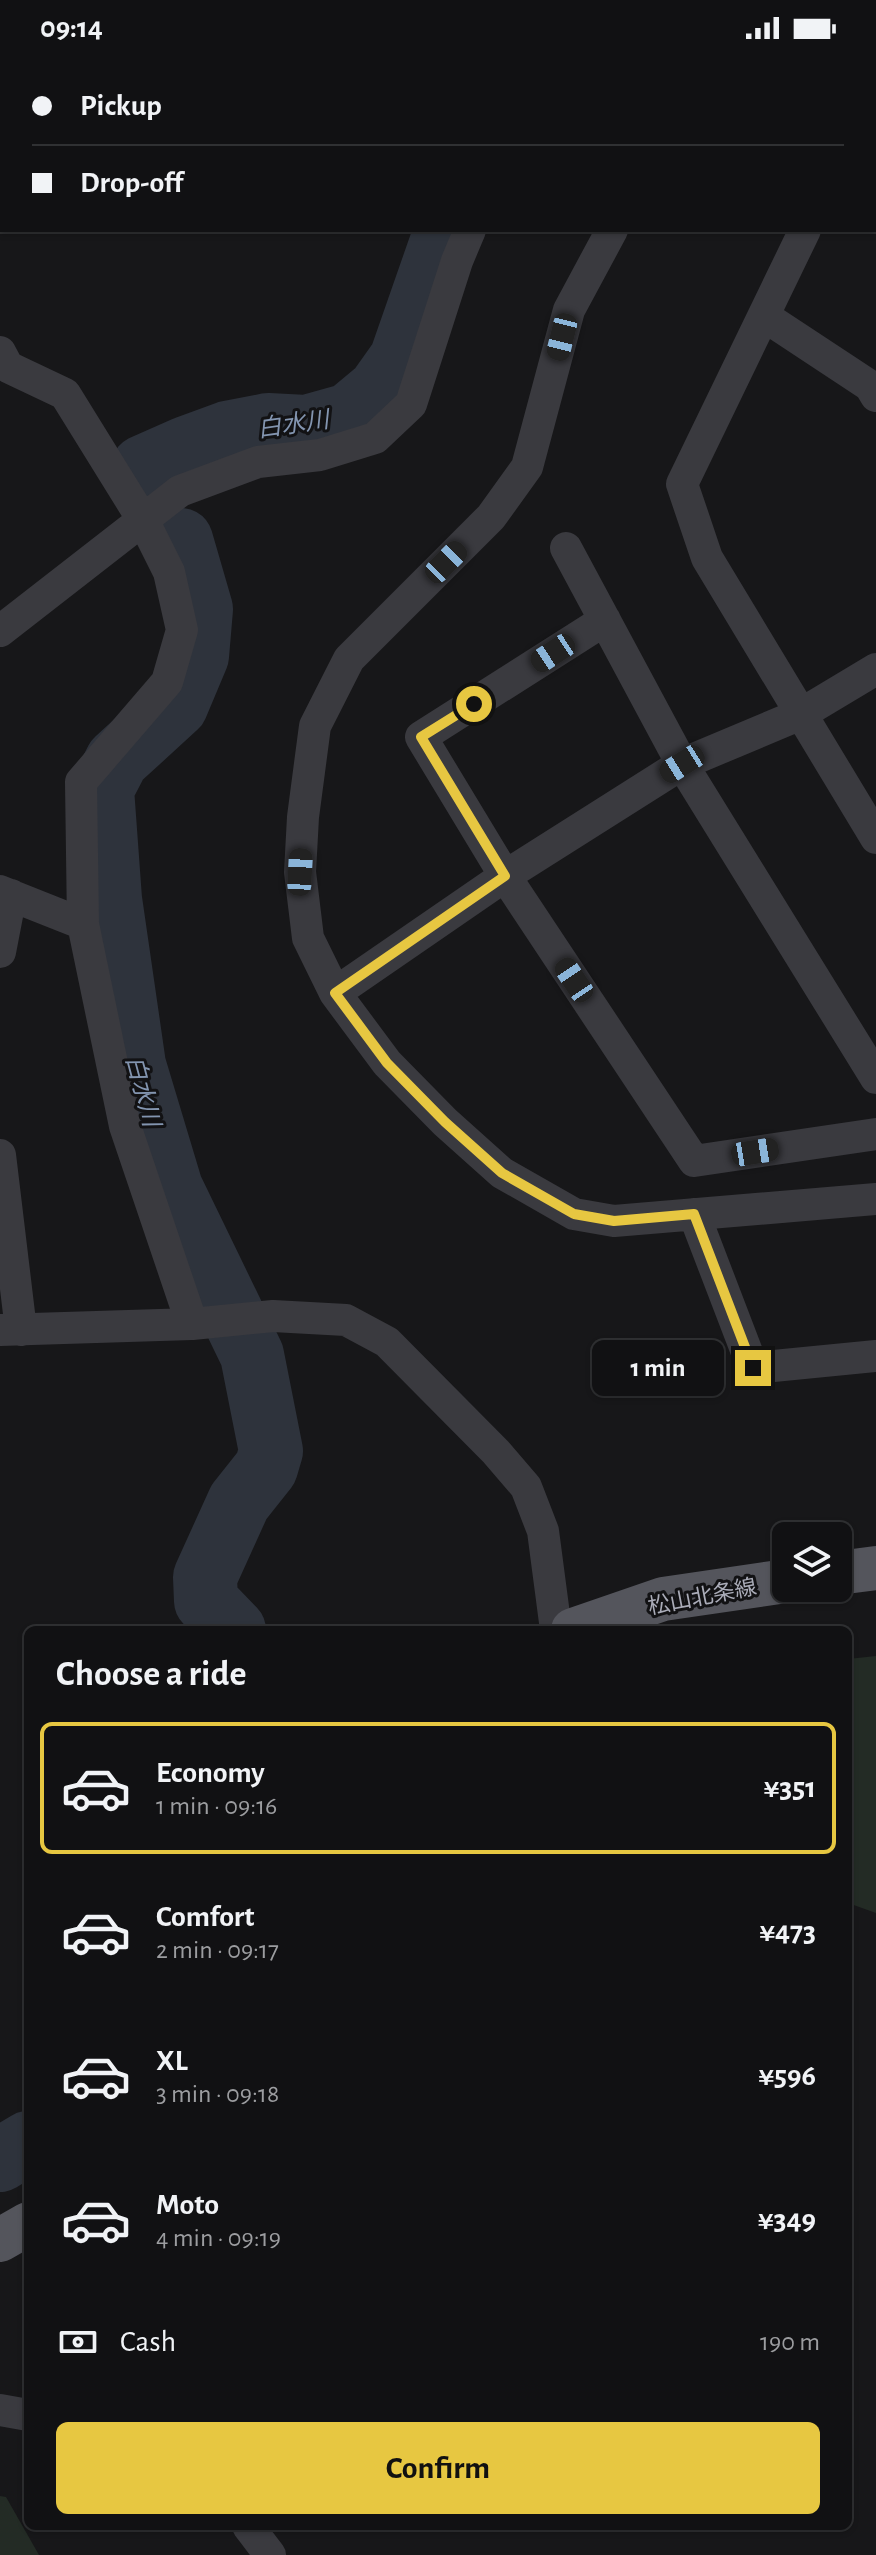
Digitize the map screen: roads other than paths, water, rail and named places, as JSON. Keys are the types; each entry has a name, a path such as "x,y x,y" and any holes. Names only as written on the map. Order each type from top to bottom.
{"main road":[{"path":"852,1571 876,1568"},
{"name":"松山北条線","path":"585,1626 663,1599 772,1583"},
{"path":"0,2240 24,2226"}],"street":[{"path":"0,631 180,491 258,462 320,455 375,438 411,404 469,232"},
{"path":"611,232 569,310 527,467 491,517 349,659 315,726 303,817 300,872 308,938 335,993 387,1063 445,1122 502,1173 574,1214 614,1221 876,1199"},
{"path":"804,232 682,484 707,558 876,838"},
{"path":"764,316 870,386 876,396"},
{"path":"0,352 8,367 65,394 143,520 169,572 182,630 167,682 81,782 83,924 125,1126 192,1324"},
{"path":"566,548 682,764 876,1078"},
{"path":"605,620 421,737 505,876 694,1161 876,1134"},
{"path":"335,993 505,876 682,764 801,714 876,669"},
{"path":"0,952 5,893 83,924"},
{"path":"0,1155 11,1330 192,1324 273,1316 346,1320 387,1342 496,1452 526,1487 543,1531 555,1626"},
{"path":"694,1214 753,1368 876,1356"},
{"path":"0,2410 24,2414"},
{"path":"251,2530 270,2555"}],"waterway":[{"name":"白水川","path":"152,484 143,467 186,448 227,433 268,425 306,427 349,415 379,390 401,359 445,232"},
{"name":"白水川","path":"181,540 201,609 197,656 176,706 117,760 102,789 110,899 134,1065 171,1188 252,1355 271,1451 266,1468 239,1502 205,1577 206,1601 230,1626"},
{"name":"白水川","path":"0,2160 24,2145"}]}
